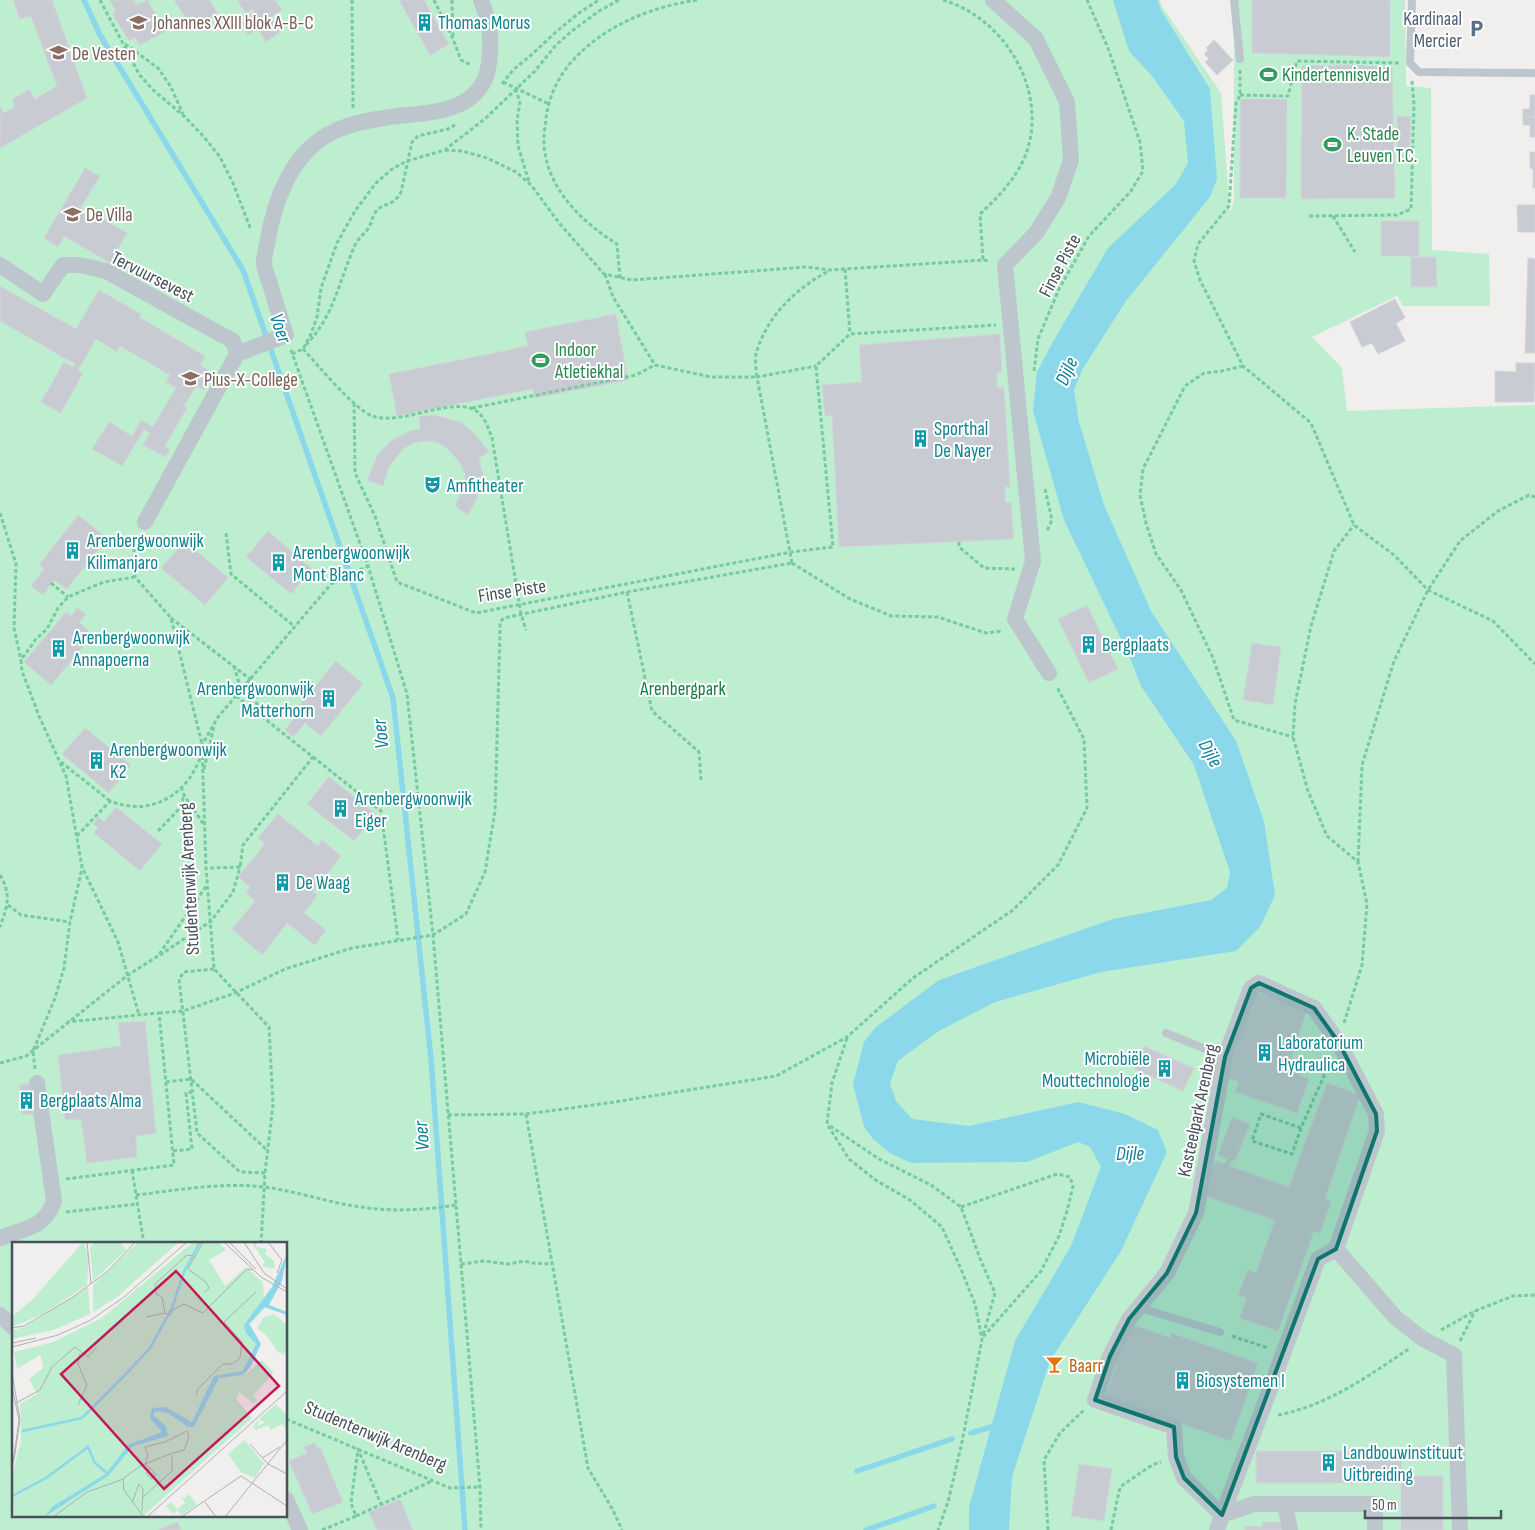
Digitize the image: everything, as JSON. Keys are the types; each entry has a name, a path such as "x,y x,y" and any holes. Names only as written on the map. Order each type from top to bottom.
{"street":[{"path":"145,522 244,351 286,335 264,264 271,220 289,176 302,156 334,131 354,124 388,117 436,112 454,107 468,100 480,89 488,75 492,43 490,27 481,0"},
{"path":"993,0 1036,39 1067,102 1071,160 1058,198 1036,233 1005,265 1032,565 1016,619 1049,673"},
{"name":"Tervuursevest","path":"0,265 43,294 63,265 106,271 233,341 244,351"},
{"name":"Kasteelpark Arenberg","path":"1095,1400 1110,1356 1129,1319 1167,1273 1196,1213 1225,1057 1251,988 1259,983 1314,1008 1338,1043 1376,1114 1377,1131 1336,1249"},
{"path":"0,1238 34,1227 49,1214 54,1201 37,1083"},
{"path":"1219,1523 1318,1259 1336,1249 1396,1318 1423,1340 1454,1355 1460,1530"},
{"path":"0,1315 12,1326"},
{"path":"1095,1400 1174,1427 1176,1456 1184,1478 1219,1523"},
{"path":"288,1503 300,1530"},
{"path":"1219,1523 1254,1504 1376,1504 1375,1530"},
{"path":"1285,1504 1290,1530"}],"lane":[{"path":"1234,0 1240,59"},
{"path":"1412,0 1410,63 1419,72 1535,73"},
{"path":"1166,1033 1225,1057"},
{"path":"1140,1308 1220,1332"}],"path":[{"path":"100,0 139,74 152,89 185,117 220,157 233,183 253,235"},
{"path":"352,0 354,124"},
{"path":"434,0 462,60 488,75"},
{"path":"452,0 453,39"},
{"path":"579,13 599,0"},
{"path":"445,150 487,117 515,88 535,71 556,45 572,31 599,11 619,0"},
{"path":"620,278 617,244 598,232 575,212 559,190 548,164 544,138 549,104 554,90 567,68 597,38 655,9 674,2 697,0"},
{"path":"943,0 968,11 1001,38 1020,67 1028,85 1032,109 1032,128 1023,160 1013,179 1000,195 980,214 983,260"},
{"name":"Finse Piste","path":"1033,375 1038,339 1059,289 1089,236 1131,191 1143,171 1140,142 1108,48 1087,0"},
{"path":"122,42 158,68 171,87 185,117"},
{"path":"1240,59 1240,96 1236,103 1229,206 1198,244 1194,261 1200,280 1243,366 1311,423 1354,525 1394,555 1428,590 1493,621 1535,664"},
{"path":"1240,96 1288,96 1297,61 1410,63 1414,104 1411,209 1397,215 1309,216"},
{"path":"515,88 549,104"},
{"path":"515,88 520,101 517,121 518,146 530,185"},
{"path":"302,349 311,334 317,317 321,288 337,244 366,195 392,169 408,161 445,150 462,151 487,158 516,172 530,185 560,224 604,274 613,297 656,365"},
{"path":"408,161 398,199 380,207 376,211 370,226 356,243 331,310 318,333 302,349 292,354 368,566 406,694 433,935 480,1487 481,1530"},
{"path":"1333,216 1355,252"},
{"path":"604,274 632,280 807,267 830,270 983,260 1005,265"},
{"path":"845,269 850,334"},
{"path":"792,563 757,377 756,356 763,336 774,316 802,288 830,270"},
{"path":"472,408 636,375 656,365 711,376 757,377 816,366 850,334 1011,324"},
{"path":"302,349 354,403 370,415 392,419 462,406 472,408 481,414 492,438 519,604 526,630"},
{"name":"Finse Piste","path":"354,403 355,473 375,516 396,582 476,612 791,552 833,547 816,366"},
{"path":"1243,366 1204,373 1185,386 1142,469 1140,495 1146,523 1156,554 1181,590 1213,658 1234,720 1292,737"},
{"path":"959,542 959,547 984,568 1032,565 1052,520 1043,484"},
{"path":"1301,1128 1261,1114 1252,1141 1292,1154 1301,1128 1338,1043 1362,965 1367,904 1358,862 1362,765 1394,661 1428,590 1460,541 1498,511 1530,495 1535,497"},
{"path":"0,513 16,564 14,628 22,671 39,716 66,776 82,867 118,942 139,1015"},
{"path":"21,660 36,639 47,628 58,608 68,597 104,582 135,577 134,548 145,522"},
{"path":"1354,525 1334,551 1311,626 1295,704 1292,737 1308,791 1327,836 1358,862"},
{"path":"226,533 231,574 295,626"},
{"path":"102,556 115,564 134,564"},
{"path":"67,1022 183,1011 235,992 285,968 352,948 433,935 466,914 485,872 495,811 500,622 504,618 626,592 792,563 850,598 891,616 938,617 986,633 1007,630 1016,619"},
{"name":"Studentenwijk Arenberg","path":"202,745 214,723 237,694 332,584 354,571 368,566"},
{"name":"Studentenwijk Arenberg","path":"135,577 171,618 202,745 206,868 214,969 269,1027 273,1105 269,1152 265,1173 266,1187 261,1242"},
{"path":"51,583 68,597"},
{"path":"626,592 652,710 699,752 701,780"},
{"path":"171,618 250,679 262,716"},
{"path":"234,666 239,682 237,694 381,811 400,940"},
{"path":"448,1116 526,1114 608,1104 776,1076 847,1037 913,978 1013,910 1058,865 1087,808 1084,739 1049,673"},
{"path":"203,775 214,723"},
{"name":"Studentenwijk Arenberg","path":"110,801 134,808 156,804 172,795 181,787 189,778 202,755"},
{"path":"0,1064 26,1056 128,975 211,921 233,892 240,867 243,845 314,757"},
{"path":"60,761 110,801 77,836"},
{"path":"181,787 184,795 204,825"},
{"path":"158,832 180,808 184,795"},
{"path":"33,1051 55,998 64,968 70,922 82,867"},
{"path":"206,868 240,867"},
{"path":"0,875 6,885 8,905 0,927"},
{"path":"158,956 208,884"},
{"path":"8,905 21,915 70,922"},
{"path":"214,969 184,972 179,979 197,1134 240,1172 265,1173"},
{"path":"51,1181 174,1164 159,1013"},
{"path":"847,1037 832,1083 827,1124 849,1159 877,1181 910,1200 942,1227 975,1304 982,1339"},
{"path":"166,1082 191,1079 269,1152"},
{"path":"173,1151 192,1149 186,1093 192,1092"},
{"path":"526,1114 588,1468 613,1510 622,1530"},
{"path":"827,1124 879,1159 931,1185 961,1207 995,1292 982,1339 948,1502 938,1530"},
{"path":"132,1170 144,1242"},
{"path":"961,1207 1057,1174 1070,1177 1073,1186 1059,1236 1041,1271 982,1339"},
{"path":"136,1195 240,1185 266,1187 361,1208 418,1210 456,1206"},
{"path":"49,1214 137,1204"},
{"path":"461,1264 484,1261 508,1264 525,1261 552,1264"},
{"path":"1261,1414 1273,1416 1289,1413 1322,1401 1362,1380 1423,1340 1476,1310 1513,1296 1535,1295"},
{"path":"1454,1355 1476,1310"},
{"path":"1220,1332 1283,1354"},
{"path":"1048,1530 1044,1460 1060,1433 1095,1400"},
{"name":"Studentenwijk Arenberg","path":"288,1420 450,1488 480,1487"},
{"path":"358,1449 382,1504"},
{"path":"356,1516 351,1503 358,1449"},
{"path":"1111,1530 1120,1487 1152,1465 1176,1456"},
{"path":"322,1530 432,1481"}],"highlighted area":[{"path":"1259,983 1314,1008 1339,1043 1376,1114 1377,1131 1336,1249 1318,1259 1222,1515 1184,1478 1176,1457 1174,1427 1095,1400 1110,1356 1129,1319 1167,1273 1196,1213 1225,1057 1251,988"}],"green space":[{"name":"Arenbergpark","path":"0,0 1160,0 1161,5 1221,93 1230,213 1234,200 1234,0 1405,0 1406,86 1431,88 1432,250 1489,254 1490,306 1403,306 1397,296 1312,337 1342,368 1347,411 1535,405 1535,1530 0,1530"}],"water":[{"name":"Dijle","path":"1113,0 1158,0 1161,10 1210,89 1217,179 1210,197 1126,301 1082,370 1074,390 1079,422 1104,505 1151,611 1236,741 1264,821 1275,895 1260,927 1236,951 1101,972 995,1002 937,1032 898,1061 890,1083 896,1101 912,1119 969,1126 1078,1102 1125,1114 1158,1130 1167,1152 1121,1251 1050,1361 1012,1477 1009,1530 969,1530 969,1507 1015,1341 1071,1246 1101,1167 1090,1147 1078,1142 1027,1162 911,1163 890,1153 874,1140 864,1127 853,1084 864,1042 876,1027 939,980 1113,919 1211,900 1227,888 1230,872 1194,765 1141,686 1130,658 1064,520 1033,411 1037,372 1108,248 1176,184 1188,163 1184,121 1152,76 1129,51"}],"building":[{"name":"De Vesten","path":"13,0 52,0 87,98 0,148 0,106 4,113 15,107 12,100 29,89 35,99 57,86 31,16 20,19"},
{"name":"Johannes XXIII blok A-B-C","path":"109,0 134,0 136,5 147,0 166,31 140,45 134,37 129,41 112,14 116,11"},
{"name":"Johannes XXIII blok A-B-C","path":"174,0 210,0 218,14 197,25 192,18 187,20"},
{"path":"237,0 275,0 282,10 271,17 280,32 266,42 258,29 248,35 239,21 254,12 253,9 245,13"},
{"name":"Thomas Morus","path":"399,0 424,0 449,44 430,55"},
{"path":"1252,0 1390,0 1390,57 1252,53"},
{"path":"1214,40 1233,60 1217,75 1205,62 1209,59 1204,54 1208,50 1206,48"},
{"path":"1349,65 1392,67 1395,198 1301,199 1302,66"},
{"path":"1530,95 1535,95 1535,117 1523,117 1523,109 1530,109"},
{"path":"1240,99 1287,99 1286,198 1240,198"},
{"path":"1397,116 1411,117 1409,162 1397,163"},
{"path":"1523,117 1535,117 1535,137 1530,137 1530,125 1523,125"},
{"path":"1530,152 1535,152 1535,188 1533,188 1533,169 1530,168"},
{"name":"De Villa","path":"85,168 100,176 79,210 99,222 101,218 127,233 110,263 64,236 58,247 44,238"},
{"path":"1517,205 1535,205 1535,232 1518,232"},
{"path":"1381,221 1419,221 1419,256 1381,256"},
{"path":"1411,257 1436,257 1437,287 1411,287"},
{"path":"1528,258 1535,259 1535,353 1525,353"},
{"name":"Pius-X-College","path":"0,286 76,329 99,290 141,314 139,317 205,356 200,365 214,374 204,390 196,386 184,406 187,408 165,446 170,449 165,457 143,445 150,433 144,430 122,466 92,449 109,422 132,436 141,420 153,427 176,388 166,382 170,375 120,346 117,352 96,339 78,370 83,373 61,413 41,402 64,362 73,367 75,364 0,321"},
{"path":"1395,299 1405,318 1396,323 1405,341 1378,354 1372,343 1362,347 1350,322"},
{"name":"Indoor Atletiekhal","path":"616,314 628,380 535,398 533,389 397,416 389,374 528,346 525,332"},
{"name":"Sporthal De Nayer","path":"1000,334 1002,373 997,373 997,388 1004,387 1010,487 1005,487 1005,502 1011,503 1014,539 839,547 832,416 825,416 822,385 862,382 859,345"},
{"path":"1516,363 1535,363 1534,402 1495,402 1495,371 1516,372"},
{"name":"Amfitheater","path":"432,415 462,423 474,433 489,452 480,457 481,459 479,460 483,474 482,482 477,499 468,515 455,506 465,485 465,474 460,463 447,448 436,442 413,443 403,449 389,467 383,486 367,480 378,454 392,440 410,431 420,429 419,417"},
{"name":"Arenbergwoonwijk Kilimanjaro","path":"78,515 107,538 67,589 54,580 43,595 31,586 44,569 39,565"},
{"name":"Arenbergwoonwijk Mont Blanc","path":"268,531 312,569 291,594 246,557"},
{"path":"185,541 228,578 205,605 161,568"},
{"name":"Bergplaats","path":"1087,605 1118,669 1089,683 1058,619"},
{"name":"Arenbergwoonwijk Annapoerna","path":"77,608 86,614 79,622 93,635 51,685 24,662 66,612 71,616"},
{"path":"1252,643 1281,647 1273,705 1243,700"},
{"name":"Arenbergwoonwijk Matterhorn","path":"336,661 363,684 321,736 305,723 293,737 285,730 296,716 293,713"},
{"name":"Arenbergwoonwijk K2","path":"85,728 131,765 109,793 62,754"},
{"name":"Arenbergwoonwijk Eiger","path":"329,777 376,814 354,841 307,804"},
{"path":"116,807 162,844 140,871 94,833 98,828 93,824 98,817 104,822"},
{"name":"De Waag","path":"278,814 318,846 322,840 341,856 313,892 317,895 304,913 326,930 315,945 287,923 262,955 232,929 255,901 246,893 250,887 238,877 265,844 258,838"},
{"name":"Laboratorium Hydraulica","path":"1256,992 1307,1010 1291,1058 1304,1063 1299,1075 1309,1079 1297,1113 1235,1092 1239,1082 1227,1078"},
{"path":"145,1021 156,1133 136,1136 137,1157 87,1163 81,1119 65,1120 58,1055 121,1046 118,1023"},
{"name":"Microbiële Mouttechnologie","path":"1144,1046 1194,1068 1183,1091 1134,1069"},
{"name":"Bergplaats Alma","path":"30,1083 33,1115 22,1114 19,1085"},
{"path":"1327,1083 1360,1095 1325,1199 1331,1201 1320,1233 1314,1231 1278,1331 1240,1318 1247,1298 1238,1295 1248,1270 1256,1273 1275,1220 1202,1195 1216,1161 1225,1164 1227,1159 1218,1155 1232,1117 1250,1124 1235,1161 1232,1160 1229,1166 1289,1187"},
{"name":"Biosystemen I","path":"1131,1324 1170,1338 1171,1333 1258,1363 1231,1441 1105,1397 1117,1363 1111,1361 1115,1351 1121,1353"},
{"path":"314,1443 317,1448 320,1447 343,1502 312,1514 289,1461 307,1453 304,1447"},
{"name":"Landbouwinstituut Uitbreiding","path":"1256,1451 1402,1451 1401,1483 1256,1483"},
{"path":"1079,1464 1112,1469 1104,1521 1071,1516"},
{"path":"1401,1476 1443,1476 1443,1530 1401,1530"},
{"path":"400,1499 413,1530 377,1530 369,1512"},
{"path":"178,1522 181,1530 157,1530"},
{"path":"1262,1522 1280,1522 1282,1530 1245,1530 1245,1526 1262,1527"}],"waterway":[{"name":"Voer","path":"84,0 100,35 243,270 393,698 431,1059 465,1530"},
{"path":"971,1433 991,1427"},
{"path":"857,1471 952,1439"},
{"path":"866,1530 934,1506"}],"place":[{"name":"Johannes XXIII blok A-B-C","path":"139,22"},
{"name":"Thomas Morus","path":"424,22"},
{"name":"Kardinaal Mercier","path":"1476,29"},
{"name":"De Vesten","path":"58,53"},
{"name":"Kindertennisveld","path":"1268,74"},
{"name":"K. Stade Leuven T.C.","path":"1333,144"},
{"name":"De Villa","path":"72,214"},
{"name":"Indoor Atletiekhal","path":"541,360"},
{"name":"Pius-X-College","path":"190,379"},
{"name":"Sporthal De Nayer","path":"920,439"},
{"name":"Amfitheater","path":"433,485"},
{"name":"Arenbergwoonwijk Kilimanjaro","path":"73,551"},
{"name":"Arenbergwoonwijk Mont Blanc","path":"279,563"},
{"name":"Bergplaats","path":"1088,644"},
{"name":"Arenbergwoonwijk Annapoerna","path":"59,648"},
{"name":"Arenbergwoonwijk Matterhorn","path":"328,699"},
{"name":"Arenbergwoonwijk K2","path":"96,760"},
{"name":"Arenbergwoonwijk Eiger","path":"341,809"},
{"name":"De Waag","path":"282,882"},
{"name":"Laboratorium Hydraulica","path":"1264,1053"},
{"name":"Microbiële Mouttechnologie","path":"1164,1069"},
{"name":"Bergplaats Alma","path":"26,1100"},
{"name":"Baarr","path":"1055,1365"},
{"name":"Biosystemen I","path":"1182,1380"},
{"name":"Landbouwinstituut Uitbreiding","path":"1329,1463"}]}
